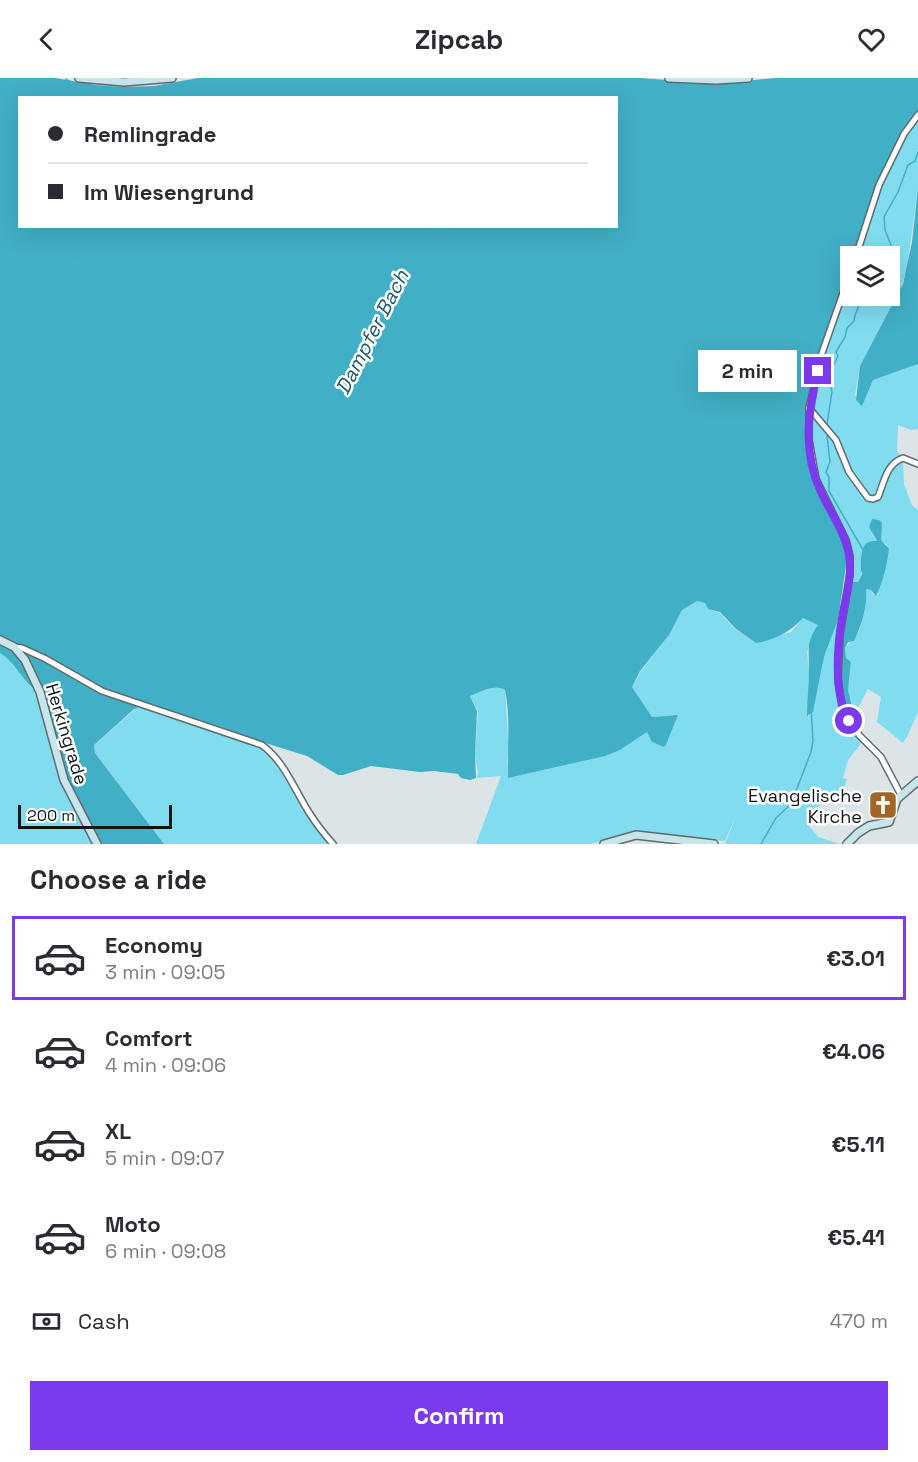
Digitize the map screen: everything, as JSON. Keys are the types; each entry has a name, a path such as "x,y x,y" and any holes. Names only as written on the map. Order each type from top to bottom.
{"main road":[{"path":"79,78 124,82 172,78"},
{"path":"669,78 716,80 748,78"},
{"name":"Herkingrade","path":"0,640 14,647 25,660 40,692 58,764 67,787 97,844"},
{"path":"846,844 868,826 888,822 900,795 918,781"},
{"path":"604,844 636,835 714,844"}],"street":[{"path":"859,246 879,185 904,134 918,115"},
{"path":"840,300 830,326 809,408 808,423 813,469 822,494 846,540 850,556 850,574 840,634 838,680 840,698 849,721 859,735 881,757 900,795"},
{"path":"809,408 836,441 849,472 868,498 873,500 878,497 887,473 896,461 903,458 918,464"},
{"path":"14,647 22,648 46,659 102,691 262,745 275,757 310,815 333,844"}],"shaded area":[{"path":"0,78 55,78 124,87 154,86 198,78 641,78 716,84 775,78 918,78 918,114 884,168 857,246 840,246 840,294 827,330 808,407 811,469 820,495 848,552 838,620 824,656 813,712 807,716 809,646 818,625 803,618 782,635 756,643 736,629 720,612 708,609 705,603 697,601 682,610 669,635 640,671 632,687 652,717 678,715 664,747 652,742 647,732 620,750 605,756 508,778 507,701 505,690 492,688 470,696 477,711 476,778 470,780 461,778 458,774 371,766 338,775 307,756 142,705 133,710 94,745 95,753 164,844 98,844 65,781 41,693 29,684 0,653"},
{"path":"918,115 918,188 907,268 900,291 900,246 859,246 886,168"},
{"path":"918,188 918,364 873,380 862,406 856,400 860,366 891,306 900,306 900,290 912,242"},
{"path":"840,300 840,306 893,306 860,366 855,395 862,405 873,380 918,364 918,429 911,430 898,425 897,451 903,458 904,484 912,505 918,510 918,712 903,743 877,722 881,697 868,689 859,706 856,720 848,690 851,662 846,658 845,648 859,631 865,589 871,590 874,595 878,594 878,587 884,575 887,545 871,533 877,541 868,542 865,547 858,582 849,582 850,562 816,479 808,424 830,326"},
{"path":"872,519 882,523 881,540 889,549 886,567 876,596 871,590 866,589 865,609 859,629 854,641 848,642 845,648 846,658 851,662 848,690 859,735 849,721 839,692 842,618 849,582 858,582 862,574 863,549 867,543 877,541 869,527"},
{"path":"697,601 705,603 708,609 719,612 735,629 756,643 791,632 803,618 819,625 807,652 808,716 813,712 826,647 836,624 841,619 837,680 863,741 848,760 843,778 847,779 844,789 847,795 844,802 823,794 817,815 813,813 807,823 818,837 840,844 725,844 737,814 725,841 636,831 591,844 476,844 501,776 477,778 475,756 478,711 470,696 492,688 505,690 509,749 508,778 604,756 620,750 647,732 652,742 664,747 678,715 651,717 632,687 641,671 669,635 682,610"},
{"path":"0,653 38,692 96,844 0,844"},
{"path":"140,705 256,743 269,751 332,844 164,844 95,753 94,745"}],"waterway":[{"path":"66,79 75,85 75,96"},
{"path":"891,246 885,230 884,217 898,192 908,165 915,161 918,152"},
{"path":"64,228 75,255 82,261"},
{"name":"Dampfer Bach","path":"298,473 314,436 328,429 336,415 352,404 360,381 367,373 373,357 382,348 391,332 402,299 417,283 419,266 446,228"},
{"path":"538,398 537,383 543,368 543,336 546,330 558,321 554,298 554,274 566,252 565,235 567,228"},
{"path":"0,396 38,379 68,341 82,295 89,282 85,266"},
{"path":"827,424 832,392 830,384 833,380 833,366 838,356 836,352 845,337 847,328 854,321 859,306"},
{"path":"490,584 498,541 505,524 507,506 505,497 518,481 523,465 534,459 536,455 533,426 540,412"},
{"path":"827,435 830,462 826,472 829,477 829,491 866,555 867,570 848,615"},
{"name":"Dampfer Bach","path":"105,655 114,639 133,626 135,621 133,617 148,599 154,582 163,574 170,562 184,551 190,540 231,522 259,506 295,480"},
{"path":"832,628 836,621"},
{"path":"761,844 776,818 791,804 811,752 813,741 810,691 822,663 828,635"}],"place":[{"name":"Evangelische Kirche","path":"883,805"}],"route":[{"path":"818,371 809,408 808,423 813,469 822,494 846,540 850,556 850,574 841,627 838,680 842,706 849,721"}]}
